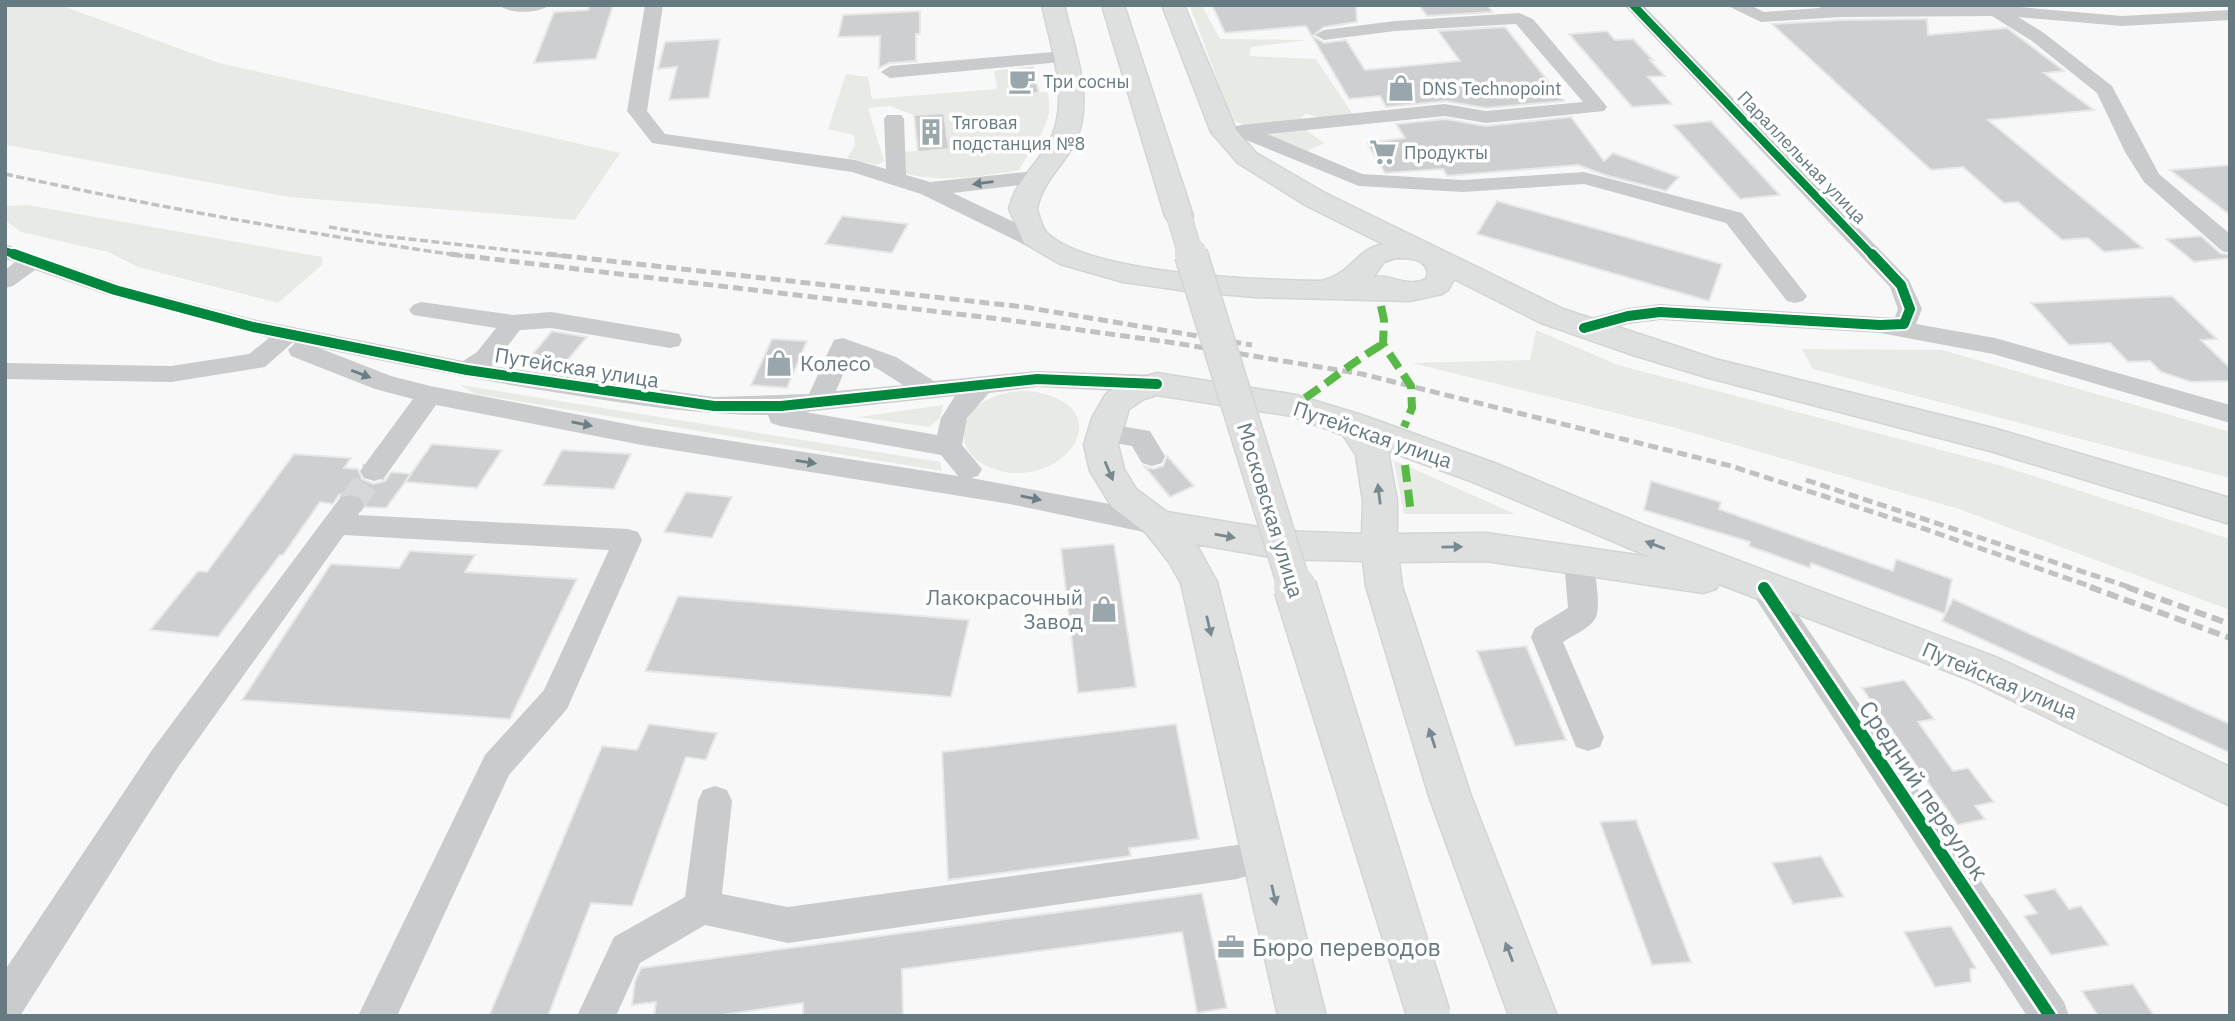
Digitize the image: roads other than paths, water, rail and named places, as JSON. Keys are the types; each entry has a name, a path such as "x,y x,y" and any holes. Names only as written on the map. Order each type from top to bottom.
{"main road":[{"path":"1053,5 1065,57 1071,104 1070,123 1063,142 1026,195 1022,211 1025,226 1037,242 1058,255 1085,265 1209,285 1312,291 1408,292 1488,300 1552,316"},
{"name":"Московская улица","path":"1113,5 1429,1016"},
{"path":"1173,5 1247,158 1315,200 1552,316 1709,368 1993,440 2230,511"},
{"path":"1312,291 1342,285 1357,278 1369,264 1380,252 1389,249 1423,253 1440,266 1441,278 1431,288 1408,292 1383,285 1376,280 1369,264 1366,248 1350,230 1315,200"},
{"path":"1157,384 1133,391 1118,402 1102,432 1101,445 1107,471 1124,498 1158,524 1182,552 1199,582 1303,1016"},
{"name":"Путейская улица","path":"1157,384 1296,406 1485,473 1764,588 1984,669 2230,787"},
{"path":"1353,424 1373,454 1380,501 1379,548 1384,586 1450,796 1533,1016"},
{"name":"Путейская улица","path":"1158,524 1282,545 1486,547 1764,588"}],"street":[{"path":"508,5 540,5"},
{"path":"654,5 637,111 659,139 855,166 929,189 1037,242"},
{"name":"Параллельная улица","path":"1633,5 1901,285 1910,309 1904,324 1880,325"},
{"path":"1735,5 1761,18 1834,9 1968,8 2122,21 2230,15"},
{"path":"1996,12 2038,37 2105,90 2135,152 2151,178 2230,246"},
{"path":"1233,132 1445,110 1486,117 1597,107 1527,23 1519,18 1395,26 1324,35"},
{"path":"890,72 1065,57"},
{"path":"894,119 897,161 895,178"},
{"path":"1233,132 1359,180 1463,186 1584,177 1734,218 1794,296"},
{"path":"929,189 1037,177"},
{"name":"Путейская улица","path":"5,251 115,290 253,327 467,370 632,396 713,405 818,404 928,389 1037,379 1157,384"},
{"path":"5,281 32,261"},
{"path":"421,310 513,323 551,320 670,340"},
{"path":"1584,328 1628,316 1660,312 1880,325 1995,346 2230,415"},
{"path":"467,370 486,358 513,323"},
{"name":"Путейская улица","path":"253,327 280,342 384,383 430,395 642,436 1010,494 1158,524"},
{"path":"5,371 170,374 256,360 280,342"},
{"path":"818,404 843,346 887,363 928,389"},
{"path":"949,447 950,423 961,406 983,384"},
{"path":"374,471 430,395"},
{"path":"713,405 949,447 968,469"},
{"path":"1102,432 1141,438 1152,456"},
{"path":"5,1004 164,760 343,515 628,540 556,699 496,765 377,1016"},
{"path":"1579,561 1583,614 1546,637 1588,737"},
{"name":"Средний переулок","path":"1764,588 2050,1016"},
{"path":"702,908 715,801"},
{"path":"596,1016 627,950 702,908 788,925 1237,862 1265,855"}],"tunnel":[{"path":"350,505 374,471"}],"railway":[{"path":"5,174 233,219 463,256"},
{"path":"329,227 382,236 562,256"},
{"path":"450,254 1008,320 1175,343 1362,374 1731,466 2095,588"},
{"path":"547,254 1024,307 1252,345"},
{"path":"1806,480 2132,588"},
{"path":"2090,587 2230,638"},
{"path":"2127,587 2230,624"}],"place":[{"name":"Три сосны","path":"1022,81"},
{"name":"DNS Technopoint","path":"1401,88"},
{"name":"Тяговая подстанция №8","path":"931,132"},
{"name":"Продукты","path":"1383,152"},
{"name":"Колесо","path":"779,363"},
{"name":"Лакокрасочный Завод","path":"1104,609"},
{"name":"Бюро переводов","path":"1231,947"}]}
